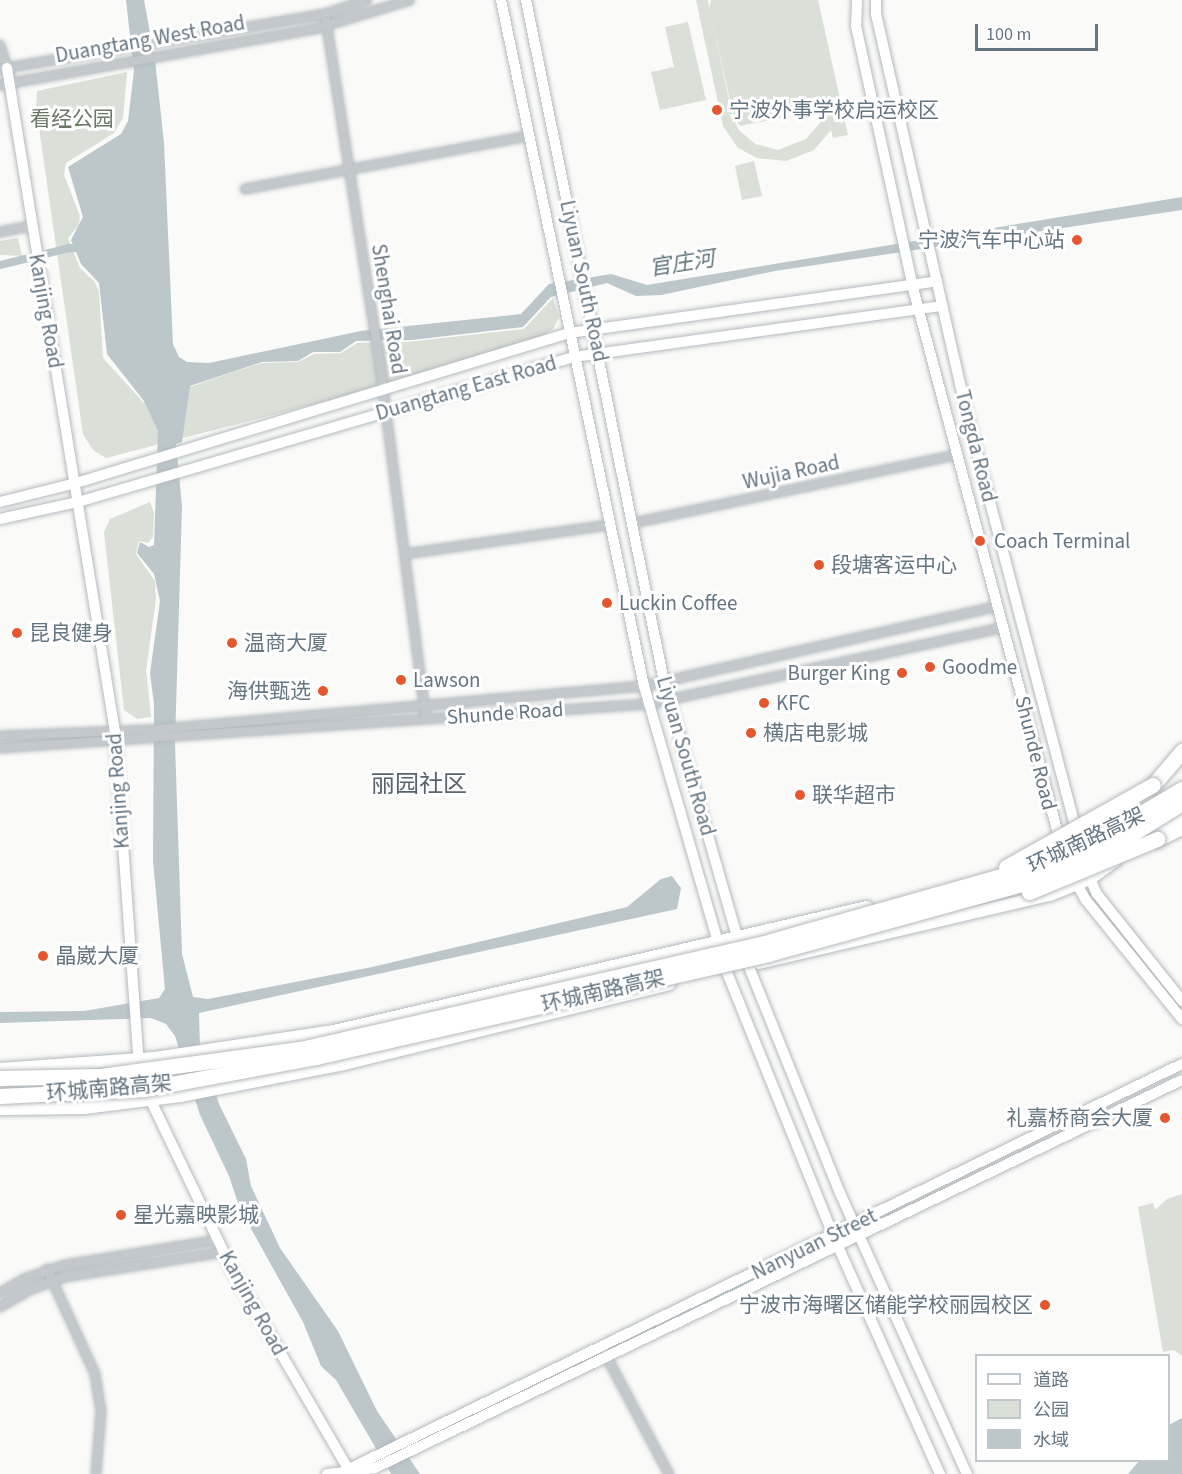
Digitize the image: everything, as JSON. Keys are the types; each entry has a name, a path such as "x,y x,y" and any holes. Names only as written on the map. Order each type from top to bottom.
{"highway":[{"path":"1153,785 1182,751"},
{"path":"961,895 1153,785 1182,760"},
{"name":"环城南路高架","path":"0,1096 144,1089 316,1056 768,954 961,895 1043,864 1096,840 1182,789"},
{"name":"环城南路高架","path":"0,1078 99,1076 301,1049 961,895 1041,879 1101,853 1182,803"},
{"path":"961,895 1015,896 1050,887 1182,826"}],"main road":[{"name":"Liyuan South Road","path":"501,0 644,686 726,970 833,1235 940,1474"},
{"name":"Liyuan South Road","path":"526,0 664,682 737,937 854,1225 967,1474"},
{"path":"856,0 856,26 912,283"},
{"name":"Tongda Road","path":"876,0 922,218 968,418 1090,879 1182,1001"},
{"name":"Kanjing Road","path":"4,69 76,483 115,737 137,1059 149,1100 223,1252 349,1472"},
{"name":"Duangtang East Road","path":"0,502 76,483 570,333 936,279"},
{"name":"Shunde Road","path":"912,283 1061,850 1077,884 1182,1019"},
{"name":"Duangtang East Road","path":"0,519 78,502 574,357 942,306"},
{"path":"0,1069 36,1068 220,1051 334,1031 718,939 737,937 1005,875 1079,842 1154,802 1182,782"},
{"path":"0,1109 84,1108 180,1096 344,1064 747,965 1050,896 1090,879 1182,814"},
{"name":"Nanyuan Street","path":"327,1474 375,1468 408,1453 833,1235 1182,1064"},
{"name":"Nanyuan Street","path":"349,1472 370,1458 402,1442 839,1246 1182,1080"}],"street":[{"name":"Duangtang West Road","path":"4,69 325,14 367,0"},
{"name":"Duangtang West Road","path":"5,84 126,60 328,25 410,0"},
{"name":"Shenghai Road","path":"325,14 370,313 379,358 426,718"},
{"path":"0,45 4,69"},
{"path":"244,189 529,136"},
{"path":"0,232 31,226"},
{"name":"Wujia Road","path":"633,524 956,455"},
{"path":"405,554 610,525"},
{"name":"Shunde Road","path":"0,748 115,737 150,730 644,686 998,606"},
{"name":"Shunde Road","path":"0,736 115,737 151,740 426,718 649,704 1004,627"},
{"path":"0,1293 47,1269 217,1240"},
{"path":"0,1307 52,1281 103,1268 223,1252"},
{"path":"47,1269 95,1374 100,1411 96,1474"},
{"path":"604,1353 669,1474"}],"green space":[{"path":"696,0 708,0 709,8 711,0 818,0 848,135 833,138 831,130 814,150 786,161 757,158 738,148 723,126","holes":["710,12 734,118 740,126 823,110 823,101 825,108 820,123 806,139 778,150 755,144 739,130 733,118"]},
{"path":"688,22 706,100 660,110 651,72 674,67 665,27"},
{"name":"看经公园","path":"127,72 123,118 114,133 66,163 64,175 80,216 79,225 68,238 80,268 95,282 99,292 103,358 144,403 262,363 298,362 314,354 341,353 357,343 407,342 524,329 553,298 559,317 553,329 541,337 369,390 106,458 93,450 83,434 36,107 37,91"},
{"path":"754,161 762,196 742,200 735,166"},
{"path":"18,238 22,256 0,255 0,241"},
{"path":"150,502 154,513 153,537 148,543 139,541 136,554 155,581 156,599 146,670 151,717 137,719 124,710 104,532 110,519"},
{"path":"1182,1194 1182,1356 1174,1350 1163,1352 1138,1207 1153,1203 1155,1210 1167,1199"}],"water":[{"path":"126,0 144,0 155,60 164,143 173,344 179,357 187,362 209,363 361,331 521,314 549,284 611,274 647,285 1182,197 1182,210 775,271 661,295 636,296 607,283 551,297 523,327 412,340 356,341 340,352 313,352 298,361 262,362 190,386 182,442 176,444 182,506 175,743 182,954 193,997 208,999 372,967 627,907 661,879 672,876 681,888 677,909 199,1013 200,1046 219,1104 246,1159 251,1186 280,1248 338,1331 377,1411 420,1474 391,1474 336,1380 321,1366 303,1322 240,1209 229,1176 200,1115 175,1036 166,1024 151,1018 0,1023 0,1012 84,1011 159,998 165,989 153,861 154,704 150,673 160,601 154,574 137,553 140,542 149,547 154,545 158,431 144,401 107,354 99,283 81,264 71,240 83,217 68,167 121,134 128,121 134,71"},
{"path":"1182,1418 1182,1474 1128,1474 1138,1462 1170,1462 1170,1424"}],"waterway":[{"path":"0,265 69,248 83,248"}],"place":[{"name":"宁波外事学校启运校区","path":"717,110"},
{"name":"宁波汽车中心站","path":"1077,240"},
{"name":"Coach Terminal","path":"980,541"},
{"name":"段塘客运中心","path":"819,565"},
{"name":"Luckin Coffee","path":"607,603"},
{"name":"昆良健身","path":"17,633"},
{"name":"温商大厦","path":"232,643"},
{"name":"Goodme","path":"930,667"},
{"name":"Burger King","path":"902,673"},
{"name":"Lawson","path":"401,680"},
{"name":"海供甄选","path":"323,691"},
{"name":"KFC","path":"764,703"},
{"name":"横店电影城","path":"751,733"},
{"name":"联华超市","path":"800,795"},
{"name":"晶崴大厦","path":"43,956"},
{"name":"礼嘉桥商会大厦","path":"1165,1118"},
{"name":"星光嘉映影城","path":"121,1215"},
{"name":"宁波市海曙区储能学校丽园校区","path":"1045,1305"}],"district":[{"name":"丽园社区","path":"419,785"}],"water label":[{"name":"官庄河","path":"682,264"}]}
